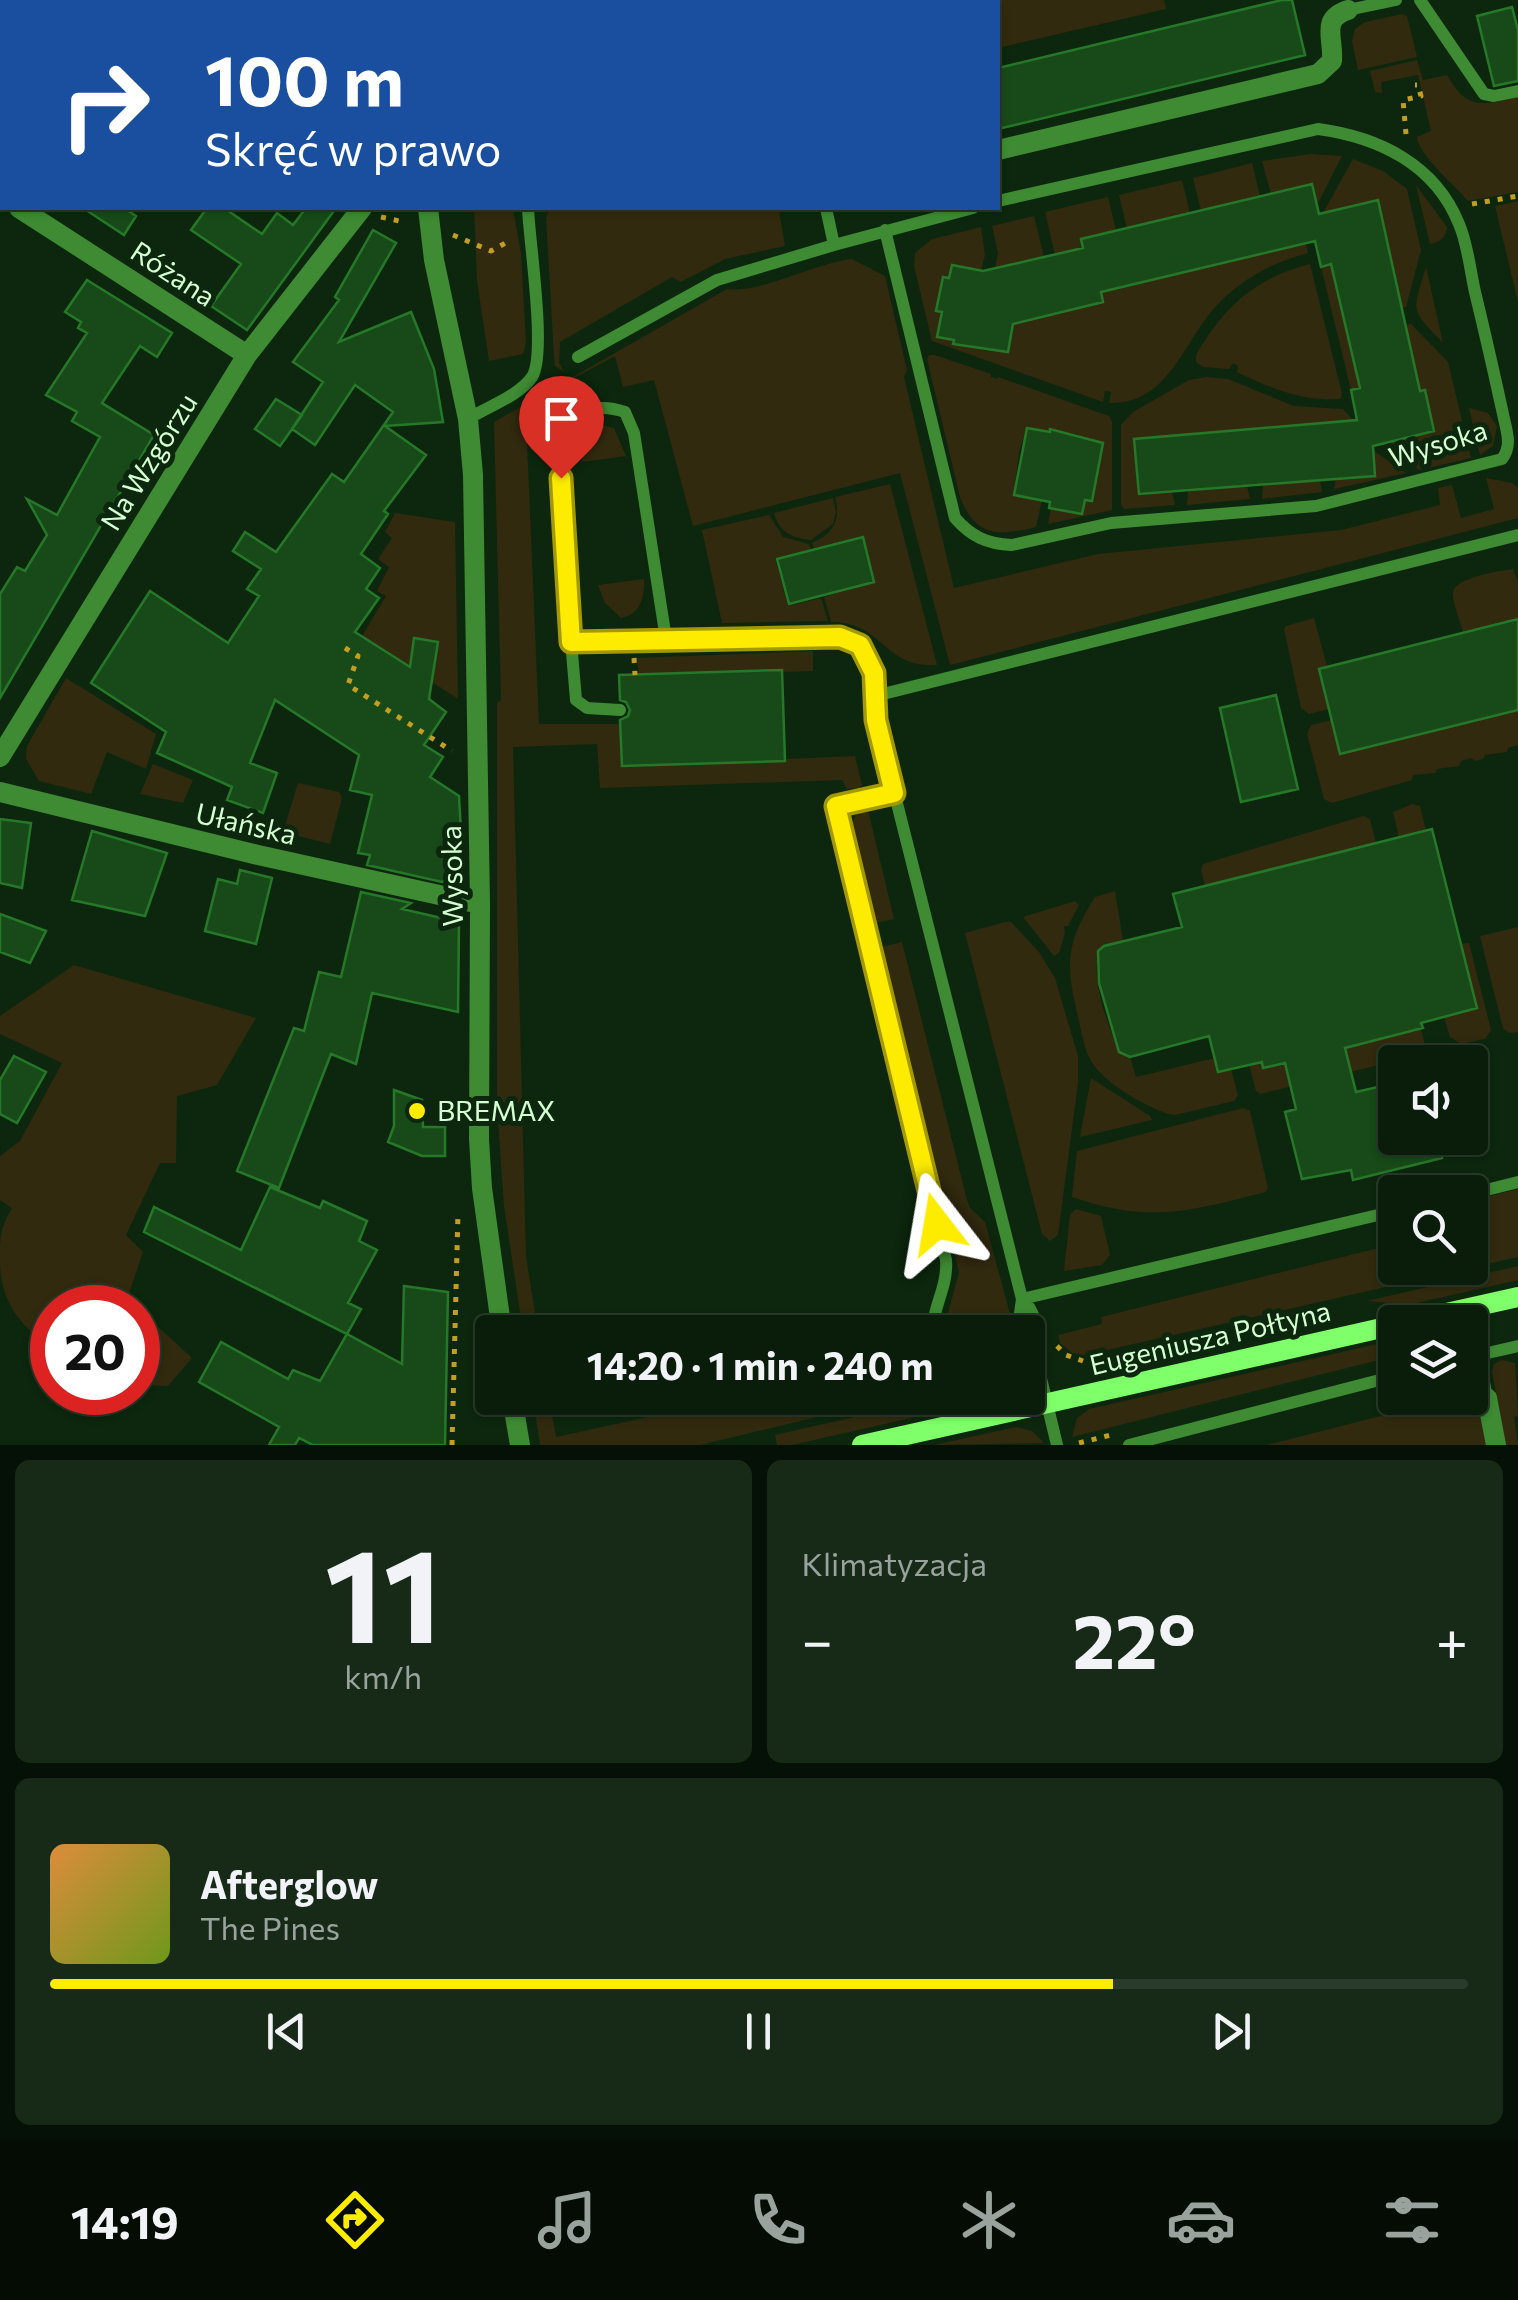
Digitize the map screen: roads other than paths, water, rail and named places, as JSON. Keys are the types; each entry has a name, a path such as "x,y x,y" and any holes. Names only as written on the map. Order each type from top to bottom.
{"street":[{"path":"1000,150 1318,74 1332,61 1329,24 1336,15 1348,10"},
{"name":"Różana","path":"21,210 247,356"},
{"name":"Wysoka","path":"428,210 434,260 468,419 475,510 479,1138 500,1315"},
{"name":"Na Wzgórzu","path":"0,757 247,356 366,211"},
{"name":"Ułańska","path":"0,792 480,904"},
{"path":"1483,1305 1518,1297"},
{"name":"Eugeniusza Połtyna","path":"862,1445 1378,1329"},
{"path":"1488,1403 1496,1445"},
{"path":"515,1415 520,1445"}],"lane":[{"path":"1348,10 1396,0"},
{"path":"1420,0 1476,87 1494,96 1518,91"},
{"name":"Wysoka","path":"885,230 954,518 977,538 1012,545 1110,523 1316,506 1502,459 1509,442 1460,224 1428,178 1402,156 1367,138 1318,128 1000,202"},
{"path":"468,419 523,387 534,374 539,346 528,210"},
{"path":"826,210 834,245"},
{"path":"578,357 717,280 965,210"},
{"path":"620,710 587,708 576,700 571,642 560,442 565,427 578,414 596,407 626,412 634,433 666,639"},
{"path":"875,696 1518,536"},
{"path":"571,642 840,637 860,645 874,673 876,720 1022,1299 1033,1315"},
{"path":"894,793 836,806 946,1260 946,1285 934,1315"},
{"path":"1488,1190 1518,1182"},
{"path":"1022,1299 1378,1215"},
{"path":"1488,1353 1518,1346"},
{"path":"1129,1445 1378,1380"},
{"path":"1045,1397 1057,1445"},
{"path":"948,1415 950,1424"}],"place":[{"name":"BREMAX","path":"417,1111"}]}
